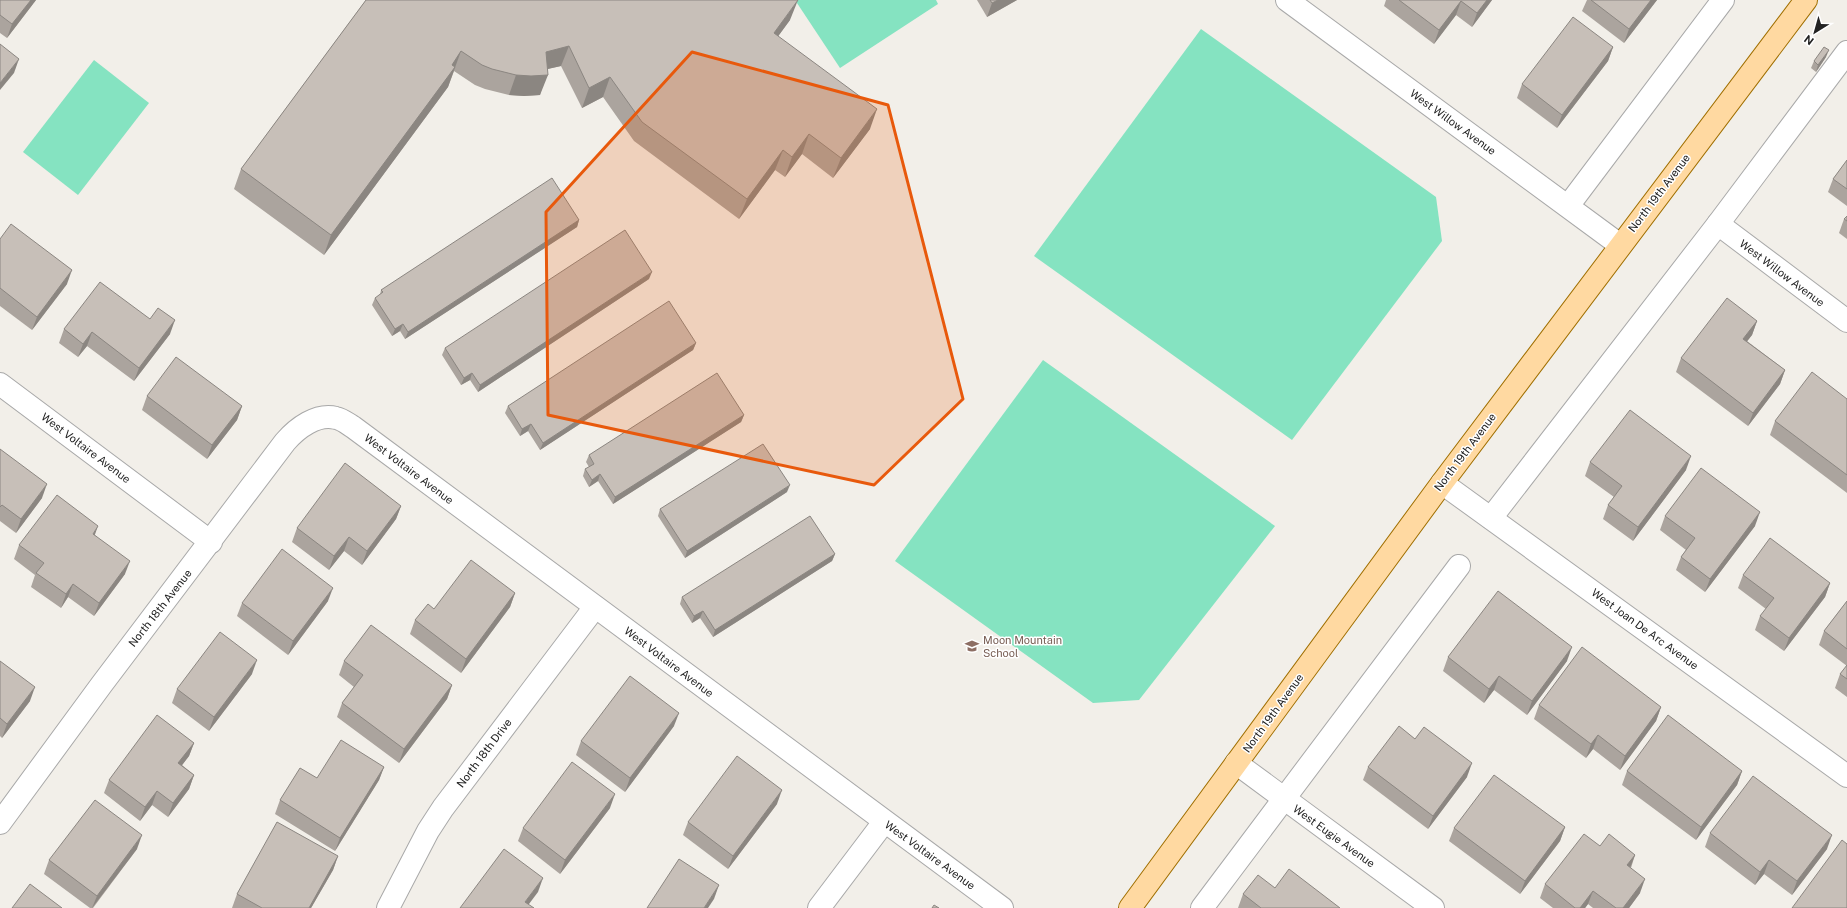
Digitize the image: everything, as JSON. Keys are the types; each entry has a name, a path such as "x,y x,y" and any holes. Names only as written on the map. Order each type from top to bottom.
{"main road":[{"name":"North 19th Avenue","path":"1130,908 1442,483 1806,0"}],"street":[{"path":"1568,206 1723,0"},
{"name":"West Willow Avenue","path":"1297,3 1620,245"},
{"path":"1491,518 1718,224 1847,52"},
{"name":"West Willow Avenue","path":"1718,224 1847,321"},
{"name":"West Voltaire Avenue","path":"0,384 211,542"},
{"name":"North 18th Avenue","path":"1,820 294,431 320,418 336,418"},
{"name":"West Voltaire Avenue","path":"336,418 353,427 1002,908"},
{"name":"West Joan De Arc Avenue","path":"1442,483 1847,776"},
{"path":"1202,908 1459,566"},
{"name":"North 18th Drive","path":"388,908 428,831 443,808 595,607"},
{"name":"West Eugie Avenue","path":"1236,763 1433,908"},
{"path":"819,908 884,822"}],"highlighted area":[{"path":"692,52 888,105 963,399 874,485 548,415 546,212"}],"green space":[{"path":"795,0 936,0 938,4 840,68"},
{"path":"1201,29 1436,197 1442,241 1292,440 1034,256"},
{"path":"94,60 149,103 78,195 23,152"},
{"path":"1043,360 1275,526 1139,700 1093,703 895,561"}],"building":[{"path":"0,0 31,0 12,24 0,15"},
{"path":"366,0 798,0 774,33 877,109 841,158 809,134 792,157 783,150 747,199 642,122 610,77 589,88 569,46 546,52 548,75 531,76 516,75 492,69 482,65 461,51 452,65 455,67 331,235 241,169"},
{"path":"990,0 998,0 992,3"},
{"path":"1399,0 1487,0 1477,13 1461,1 1439,30"},
{"path":"1591,0 1651,0 1629,29"},
{"path":"1573,17 1613,47 1562,115 1522,84"},
{"path":"0,44 19,59 0,83"},
{"path":"1824,47 1829,50 1818,65 1814,61"},
{"path":"1847,160 1847,189 1833,179"},
{"path":"552,178 579,220 408,332 403,324 395,329 375,298 383,292 381,290"},
{"path":"11,224 72,270 37,317 0,288 0,239"},
{"path":"625,230 652,272 480,385 472,373 464,378 445,348"},
{"path":"100,282 150,319 158,308 175,320 139,368 92,332 83,344 64,329"},
{"path":"1727,298 1757,321 1743,339 1785,370 1753,413 1681,358"},
{"path":"669,301 696,343 543,443 531,424 522,429 508,406"},
{"path":"176,357 242,406 212,445 147,396"},
{"path":"1812,372 1847,399 1847,475 1775,421"},
{"path":"717,373 744,415 615,497 600,474 592,480 585,469 594,464 589,455"},
{"path":"1630,410 1691,456 1638,527 1608,505 1622,486 1590,462"},
{"path":"763,444 790,485 687,551 660,509"},
{"path":"0,449 47,484 21,519 2,505 0,507"},
{"path":"345,463 401,506 367,551 349,537 334,556 297,528"},
{"path":"1701,468 1760,512 1710,579 1681,557 1695,538 1665,516"},
{"path":"57,495 98,526 93,534 130,561 99,603 73,584 66,594 36,573 44,563 19,545"},
{"path":"810,516 835,554 715,630 703,611 694,616 682,597"},
{"path":"1770,538 1830,583 1789,638 1760,616 1774,598 1743,575"},
{"path":"282,549 333,588 293,641 242,603"},
{"path":"471,560 515,593 466,659 415,620 428,604 434,609"},
{"path":"1498,591 1572,647 1532,701 1499,676 1489,689 1448,657"},
{"path":"1847,601 1847,649 1824,631"},
{"path":"371,625 452,685 404,749 342,703 363,675 344,661"},
{"path":"220,632 257,660 214,717 177,689"},
{"path":"1582,647 1661,707 1625,756 1598,735 1591,744 1539,705"},
{"path":"0,661 35,687 7,724 0,718"},
{"path":"1847,665 1847,679 1840,674"},
{"path":"630,676 679,713 630,778 581,741"},
{"path":"157,715 194,743 178,763 194,775 173,803 157,791 145,807 109,780"},
{"path":"1668,715 1742,771 1701,827 1627,771"},
{"path":"1399,726 1415,739 1424,727 1472,763 1433,816 1368,767"},
{"path":"341,740 384,767 340,838 280,800 300,768 317,778"},
{"path":"737,756 782,790 733,856 688,822"},
{"path":"572,762 615,794 565,860 523,828"},
{"path":"1494,775 1565,827 1525,881 1454,828"},
{"path":"1753,776 1832,835 1797,881 1769,860 1760,872 1710,833"},
{"path":"95,800 142,835 97,896 49,860"},
{"path":"277,822 338,856 309,908 262,908 237,894"},
{"path":"1584,834 1600,846 1609,834 1635,855 1627,865 1645,879 1623,908 1616,908 1593,891 1580,908 1575,908 1545,884"},
{"path":"1842,840 1847,844 1847,908 1792,908"},
{"path":"504,849 543,878 525,902 534,908 460,908"},
{"path":"679,859 719,885 704,908 647,908"},
{"path":"1289,869 1340,908 1261,908 1243,894 1258,875 1275,888"},
{"path":"30,884 62,908 12,908"},
{"path":"934,905 939,908 932,908"}],"place":[{"name":"Moon Mountain School","path":"972,646"}]}
